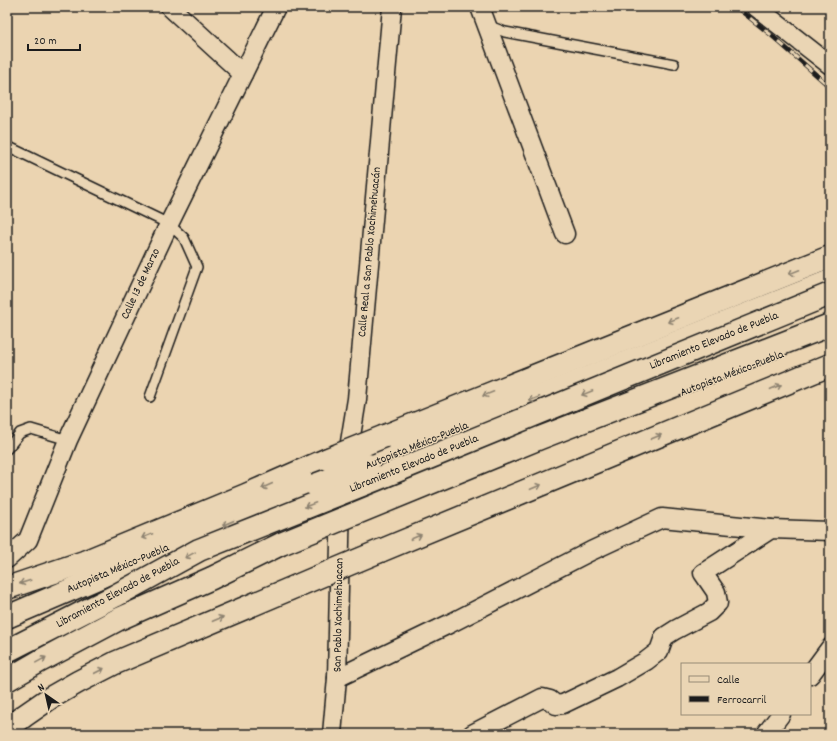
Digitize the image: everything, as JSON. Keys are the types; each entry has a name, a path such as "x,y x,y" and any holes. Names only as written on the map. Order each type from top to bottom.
{"main road":[{"path":"7,588 84,562 246,495 328,459 830,257"},
{"name":"Autopista México-Puebla","path":"7,617 315,485 830,281"},
{"name":"Libramiento Elevado de Puebla","path":"7,651 115,596 199,550 830,294"},
{"name":"Libramiento Elevado de Puebla","path":"7,680 119,619 212,578 281,544 540,438 830,325"},
{"name":"Autopista México-Puebla","path":"7,654 330,532 830,335"},
{"path":"7,729 37,707 78,682 134,654 830,365"},
{"path":"20,734 46,709 78,682"}],"street":[{"path":"170,7 242,74"},
{"name":"Calle 13 de Marzo","path":"7,558 28,540 68,440 169,224 276,7"},
{"name":"Calle Real a San Pablo Xochimehuacán","path":"341,497 357,399 392,7"},
{"path":"480,7 564,234"},
{"path":"756,7 769,13 830,65"},
{"name":"San Pablo Xochimehuacan","path":"332,734 337,678 341,497"},
{"path":"337,678 662,518 771,529 830,532"},
{"path":"472,734 542,698 550,700 556,705 563,704 617,678 646,661 659,652 664,637 709,612 718,603 716,592 704,573 771,529"},
{"path":"811,674 830,648"},
{"path":"766,734 780,715"}],"lane":[{"path":"486,24 505,32 674,64"},
{"path":"7,146 169,224 184,238 197,267 150,397"},
{"path":"7,449 20,433 31,429 68,440"}],"railway":[{"path":"736,7 770,34 830,87"}]}
